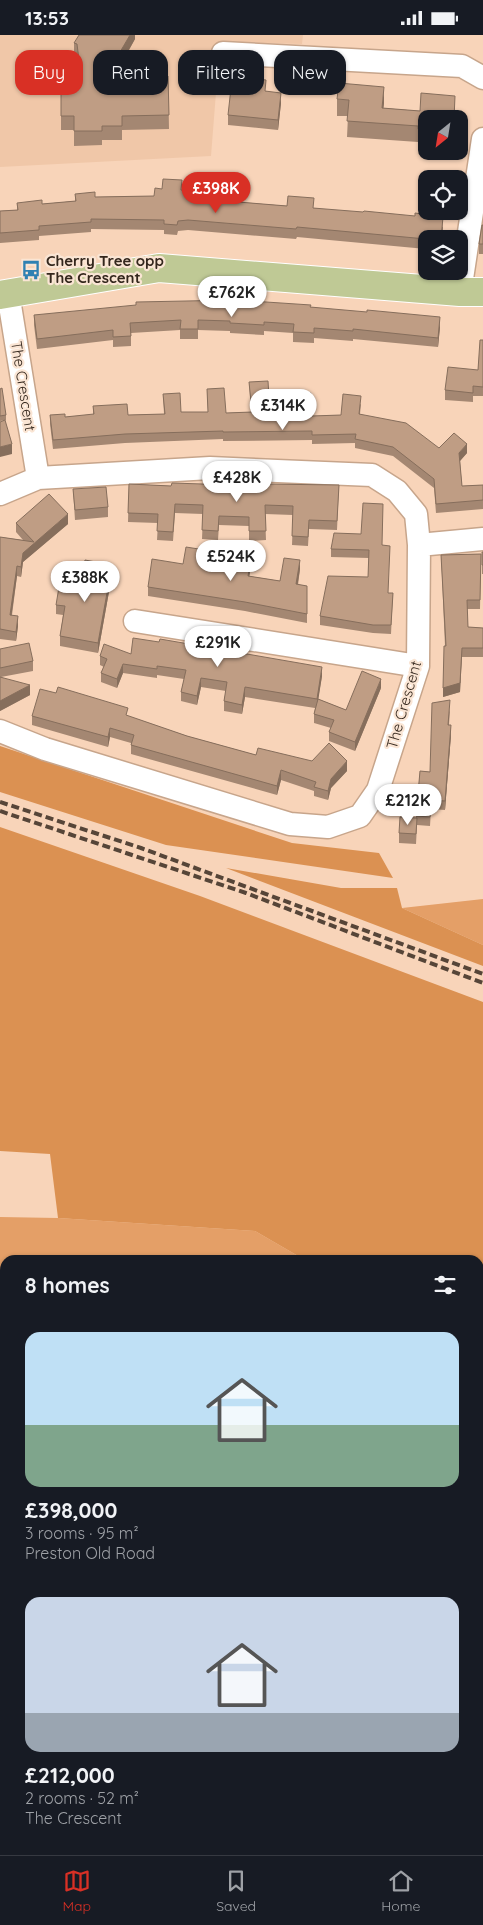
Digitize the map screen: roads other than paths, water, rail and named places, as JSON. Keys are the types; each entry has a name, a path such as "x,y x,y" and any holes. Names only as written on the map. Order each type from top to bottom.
{"main road":[{"path":"4,294 159,268 471,292"}],"street":[{"path":"264,55 462,66 483,78"},
{"path":"471,292 483,139"},
{"name":"The Crescent","path":"4,294 38,478"},
{"name":"The Crescent","path":"0,494 38,478 210,468 372,475 397,491 416,514 419,545 418,666 378,790 360,816 328,827 290,824 45,749 0,731"},
{"path":"419,545 483,539"},
{"path":"135,621 418,666"}],"railway":[{"path":"0,802 141,848 483,974"},
{"path":"0,811 246,893 483,983"}],"place":[{"name":"Cherry Tree opp The Crescent","path":"31,270"}]}
